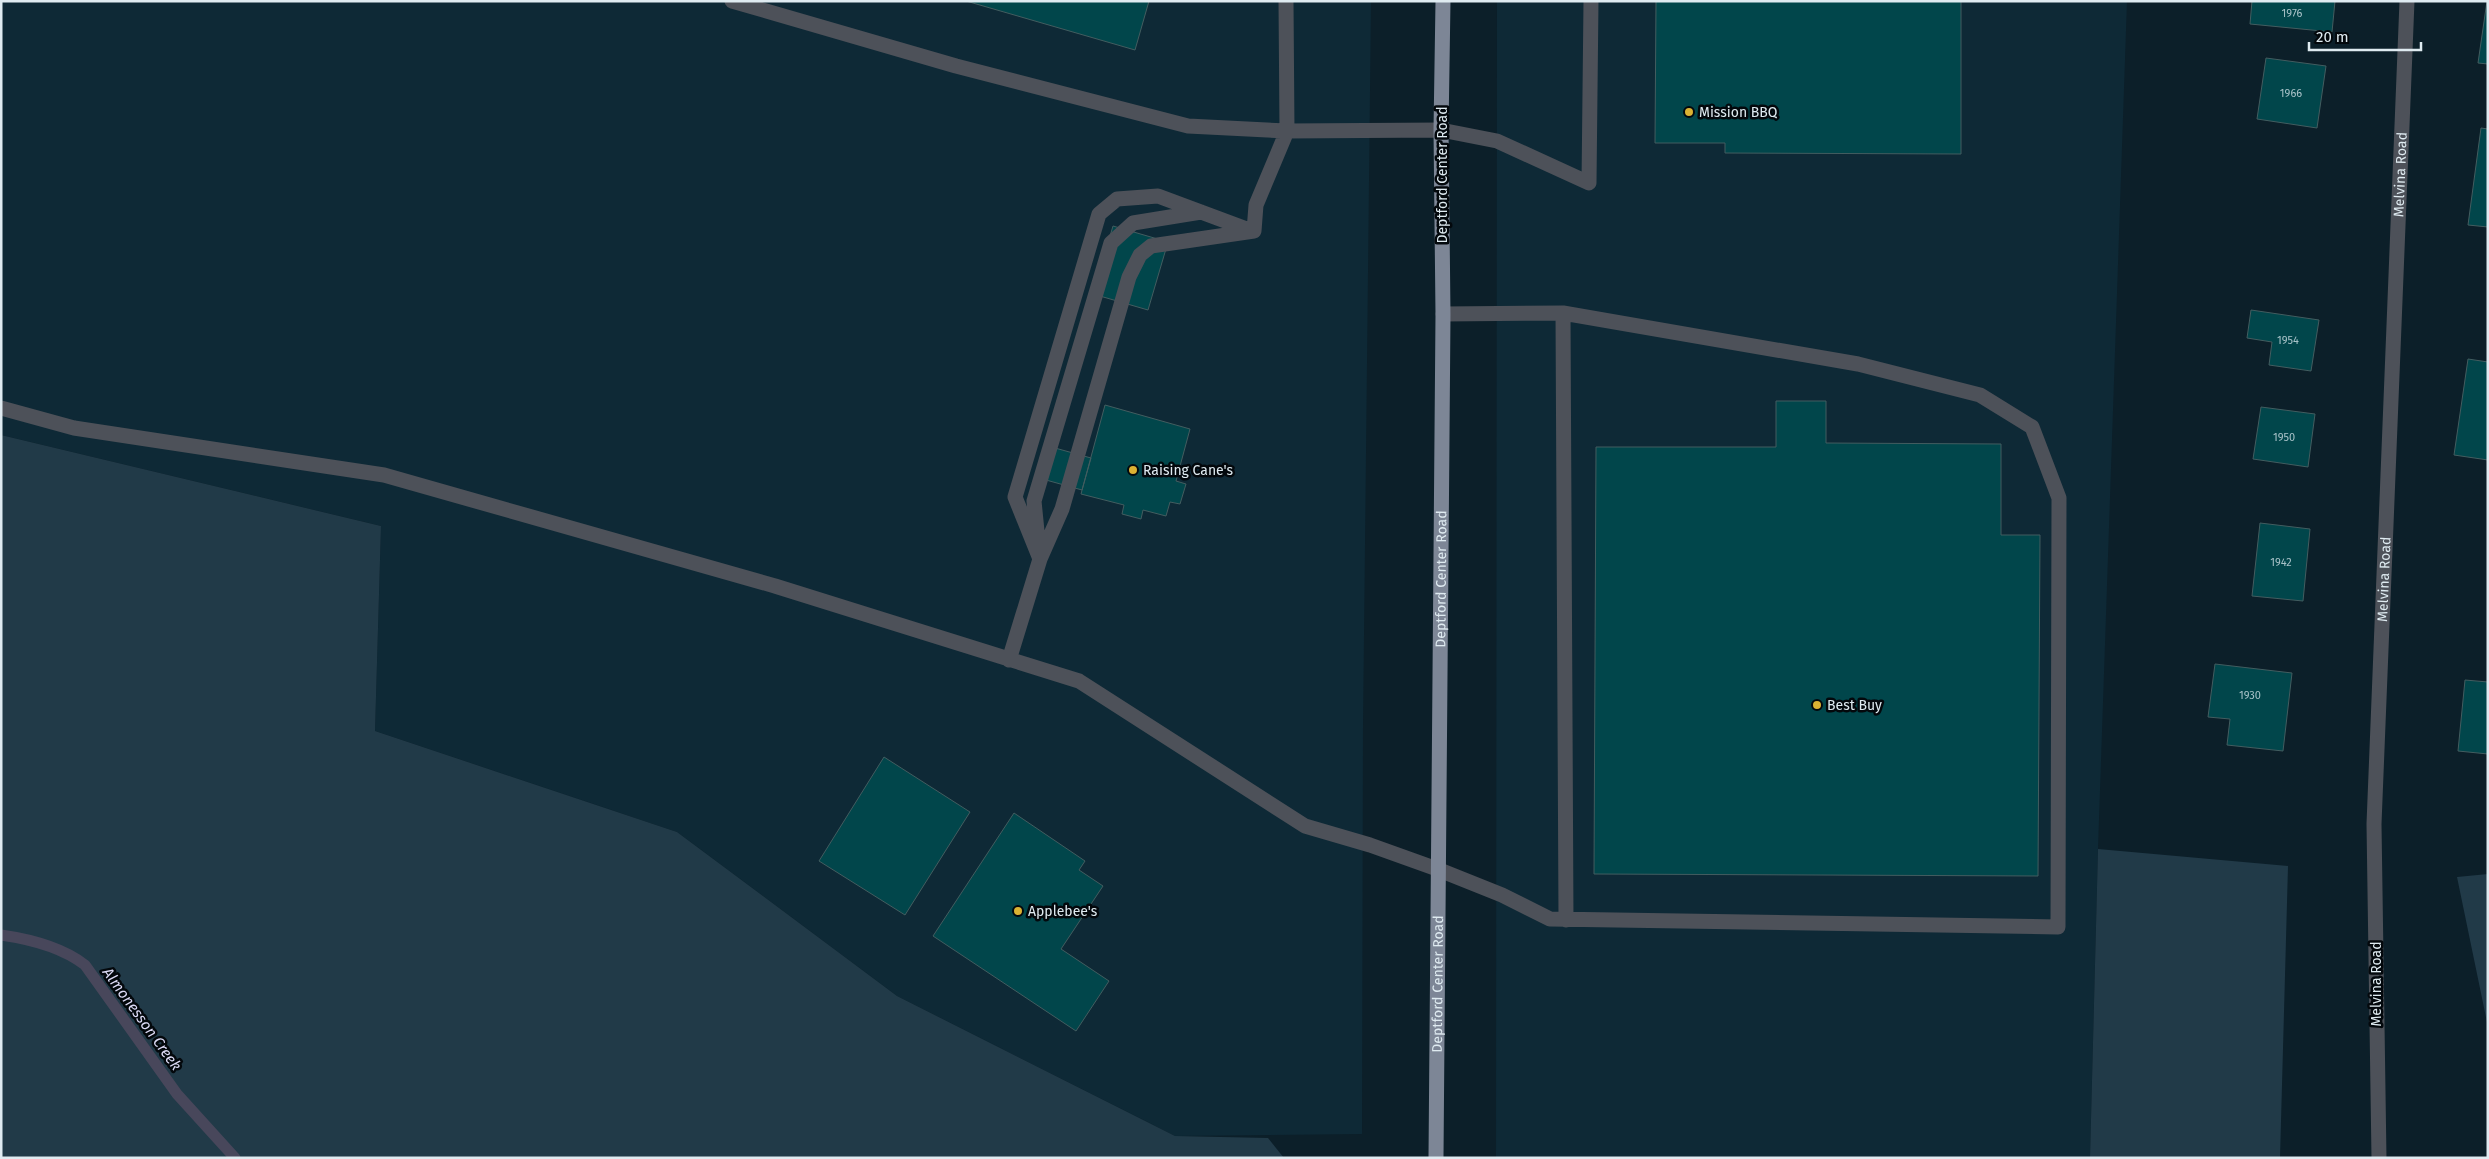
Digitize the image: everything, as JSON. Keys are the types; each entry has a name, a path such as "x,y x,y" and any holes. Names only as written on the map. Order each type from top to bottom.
{"main road":[{"name":"Deptford Center Road","path":"1436,1158 1443,314 1441,130 1443,1"}],"street":[{"path":"732,1 948,64 1188,126 1287,131 1441,130 1497,141 1589,183 1591,1"},
{"path":"1254,231 1256,205 1287,131 1286,1"},
{"name":"Melvina Road","path":"2379,1158 2374,824 2407,1"},
{"path":"1040,559 1015,497 1099,214 1117,199 1158,196 1254,231"},
{"path":"1040,559 1034,502 1111,243 1133,224 1202,212"},
{"path":"1009,660 1040,559 1062,509 1129,277 1140,255 1151,246 1254,231"},
{"path":"1563,313 1566,920"},
{"path":"1,408 68,427 384,475 766,584 1079,682 1305,826 1370,844 1437,869 1502,895 1550,919 2058,927 2059,498 2032,427 1980,396 1858,364 1563,313 1443,314"}],"shaded area":[{"path":"1,1 1371,1 1363,726 1362,1134 1175,1136 897,996 677,832 375,731 381,526 1,435"},
{"path":"1497,1 2127,1 2098,849 2090,1158 1496,1158"},
{"path":"1,435 381,526 375,731 677,832 897,996 1175,1136 1268,1138 1284,1158 1,1158"},
{"path":"2098,849 2288,866 2280,1158 2090,1158"},
{"path":"2488,874 2488,1027 2457,877"}],"building":[{"path":"966,1 1149,1 1135,50"},
{"path":"1656,1 1961,1 1961,154 1725,153 1725,143 1655,143"},
{"path":"2252,1 2335,1 2332,32 2250,24"},
{"path":"2488,1 2488,64 2478,63"},
{"path":"2266,58 2326,66 2317,128 2257,119"},
{"path":"2481,128 2488,129 2488,227 2468,225"},
{"path":"1113,226 1168,242 1148,310 1093,294"},
{"path":"2251,310 2319,320 2311,371 2269,365 2272,342 2247,338"},
{"path":"2468,359 2488,362 2488,460 2454,455"},
{"name":"Best Buy","path":"1776,401 1826,401 1826,443 2001,444 2001,535 2040,535 2038,876 1594,874 1596,447 1776,447"},
{"name":"Raising Cane's","path":"1105,405 1190,429 1176,481 1186,484 1180,504 1170,502 1166,516 1143,510 1141,519 1122,514 1124,505 1081,494"},
{"path":"2261,407 2315,414 2308,467 2253,459"},
{"path":"1055,448 1091,458 1082,490 1046,480"},
{"path":"2260,523 2310,529 2303,601 2252,596"},
{"path":"2215,664 2292,673 2283,751 2227,745 2230,719 2208,717"},
{"path":"2465,680 2488,682 2488,754 2458,751"},
{"path":"884,757 970,812 905,915 819,861"},
{"name":"Applebee's","path":"1014,813 1085,861 1079,870 1103,886 1061,949 1109,981 1076,1031 933,936"}],"waterway":[{"name":"Almonesson Creek","path":"1,935 45,945 66,953 85,965 177,1094 235,1158"}],"place":[{"name":"Mission BBQ","path":"1689,112"},
{"name":"Raising Cane's","path":"1133,470"},
{"name":"Best Buy","path":"1817,705"},
{"name":"Applebee's","path":"1018,911"}]}
